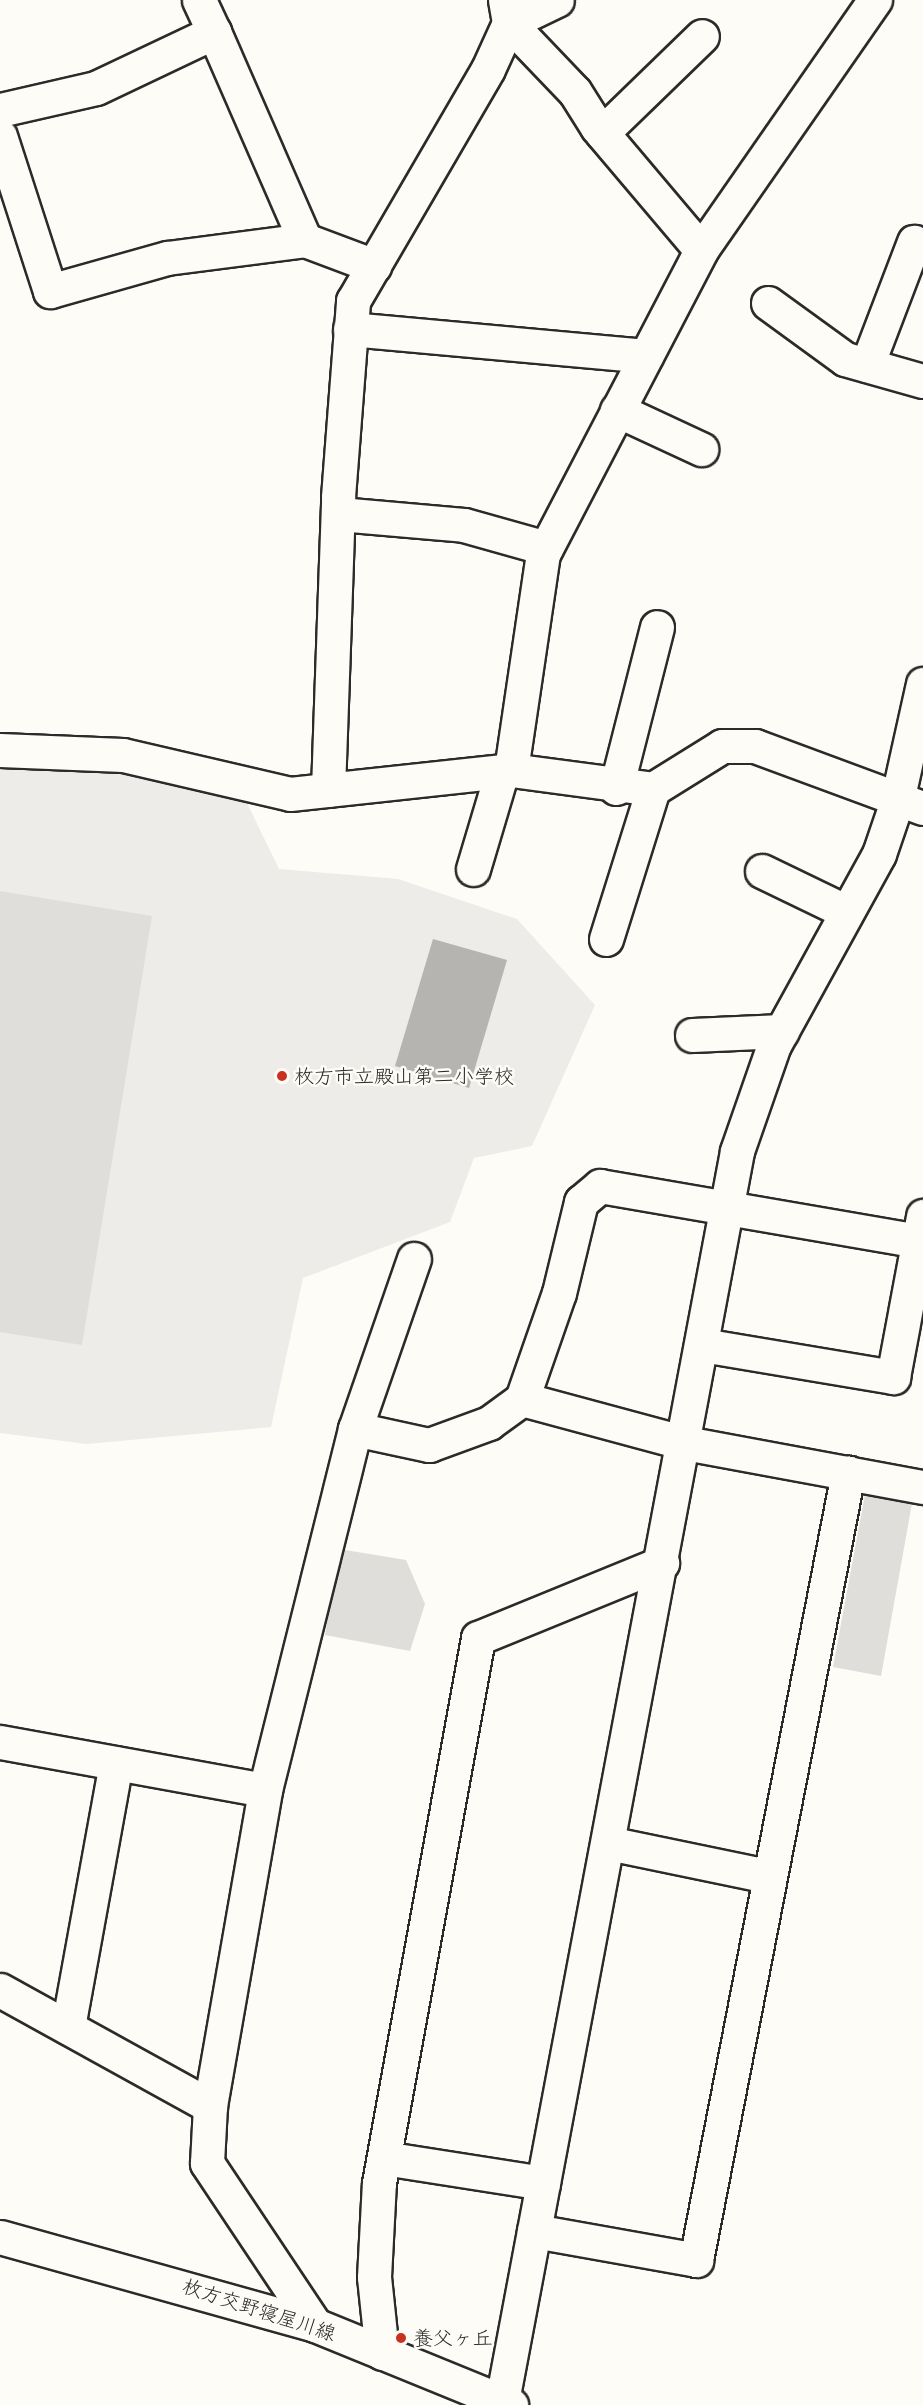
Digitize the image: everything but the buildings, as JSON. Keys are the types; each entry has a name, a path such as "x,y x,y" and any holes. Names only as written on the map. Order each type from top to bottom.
{"street":[{"path":"199,0 305,240"},
{"path":"507,12 556,0"},
{"path":"473,869 506,771 546,548 701,250 875,0"},
{"path":"507,12 575,92 602,133 701,250"},
{"path":"328,790 339,514 353,301 488,69 507,12"},
{"path":"0,110 96,88 214,32"},
{"path":"602,133 702,36"},
{"path":"0,136 50,291 167,258 305,240 374,266"},
{"path":"867,365 914,242"},
{"path":"768,303 845,360 923,381"},
{"path":"350,329 646,356"},
{"path":"617,411 701,449"},
{"path":"339,514 465,525 546,548"},
{"path":"615,788 657,627"},
{"path":"507,2403 534,2231 685,1443 737,1151 782,1031 879,854 910,805 923,684"},
{"path":"0,750 123,755 290,794 506,771 615,788 653,789 722,746 755,746 910,805"},
{"path":"606,939 653,789"},
{"path":"762,871 847,912"},
{"path":"692,1035 782,1031"},
{"path":"355,1429 429,1445 489,1424 522,1399 559,1293 581,1202 600,1186 726,1206 921,1229 893,1377 702,1345"},
{"path":"315,2325 207,2163 210,2106 265,1790 355,1429 414,1258"},
{"path":"522,1399 685,1443 918,1485"},
{"path":"534,2231 696,2260 768,1876 848,1473"},
{"path":"382,2353 374,2277 384,2158 478,1638 662,1563"},
{"path":"0,1742 265,1790"},
{"path":"68,2027 116,1763"},
{"path":"608,1843 768,1876"},
{"path":"0,1990 210,2106"},
{"path":"384,2158 543,2183"},
{"name":"枚方交野寝屋川線","path":"0,2237 315,2325 507,2403"}],"shaded area":[{"name":"枚方市立殿山第二小学校","path":"0,763 129,769 247,803 279,869 398,879 517,919 595,1005 532,1146 474,1158 450,1222 303,1278 271,1427 87,1444 0,1433"},
{"path":"0,891 152,916 82,1345 0,1332"},
{"path":"433,939 507,960 469,1088 395,1066"},
{"path":"866,1489 913,1498 881,1676 833,1667"},
{"path":"339,1549 406,1560 425,1604 410,1651 325,1635"}],"place":[{"name":"枚方市立殿山第二小学校","path":"282,1076"},
{"name":"養父ヶ丘","path":"401,2338"}]}
